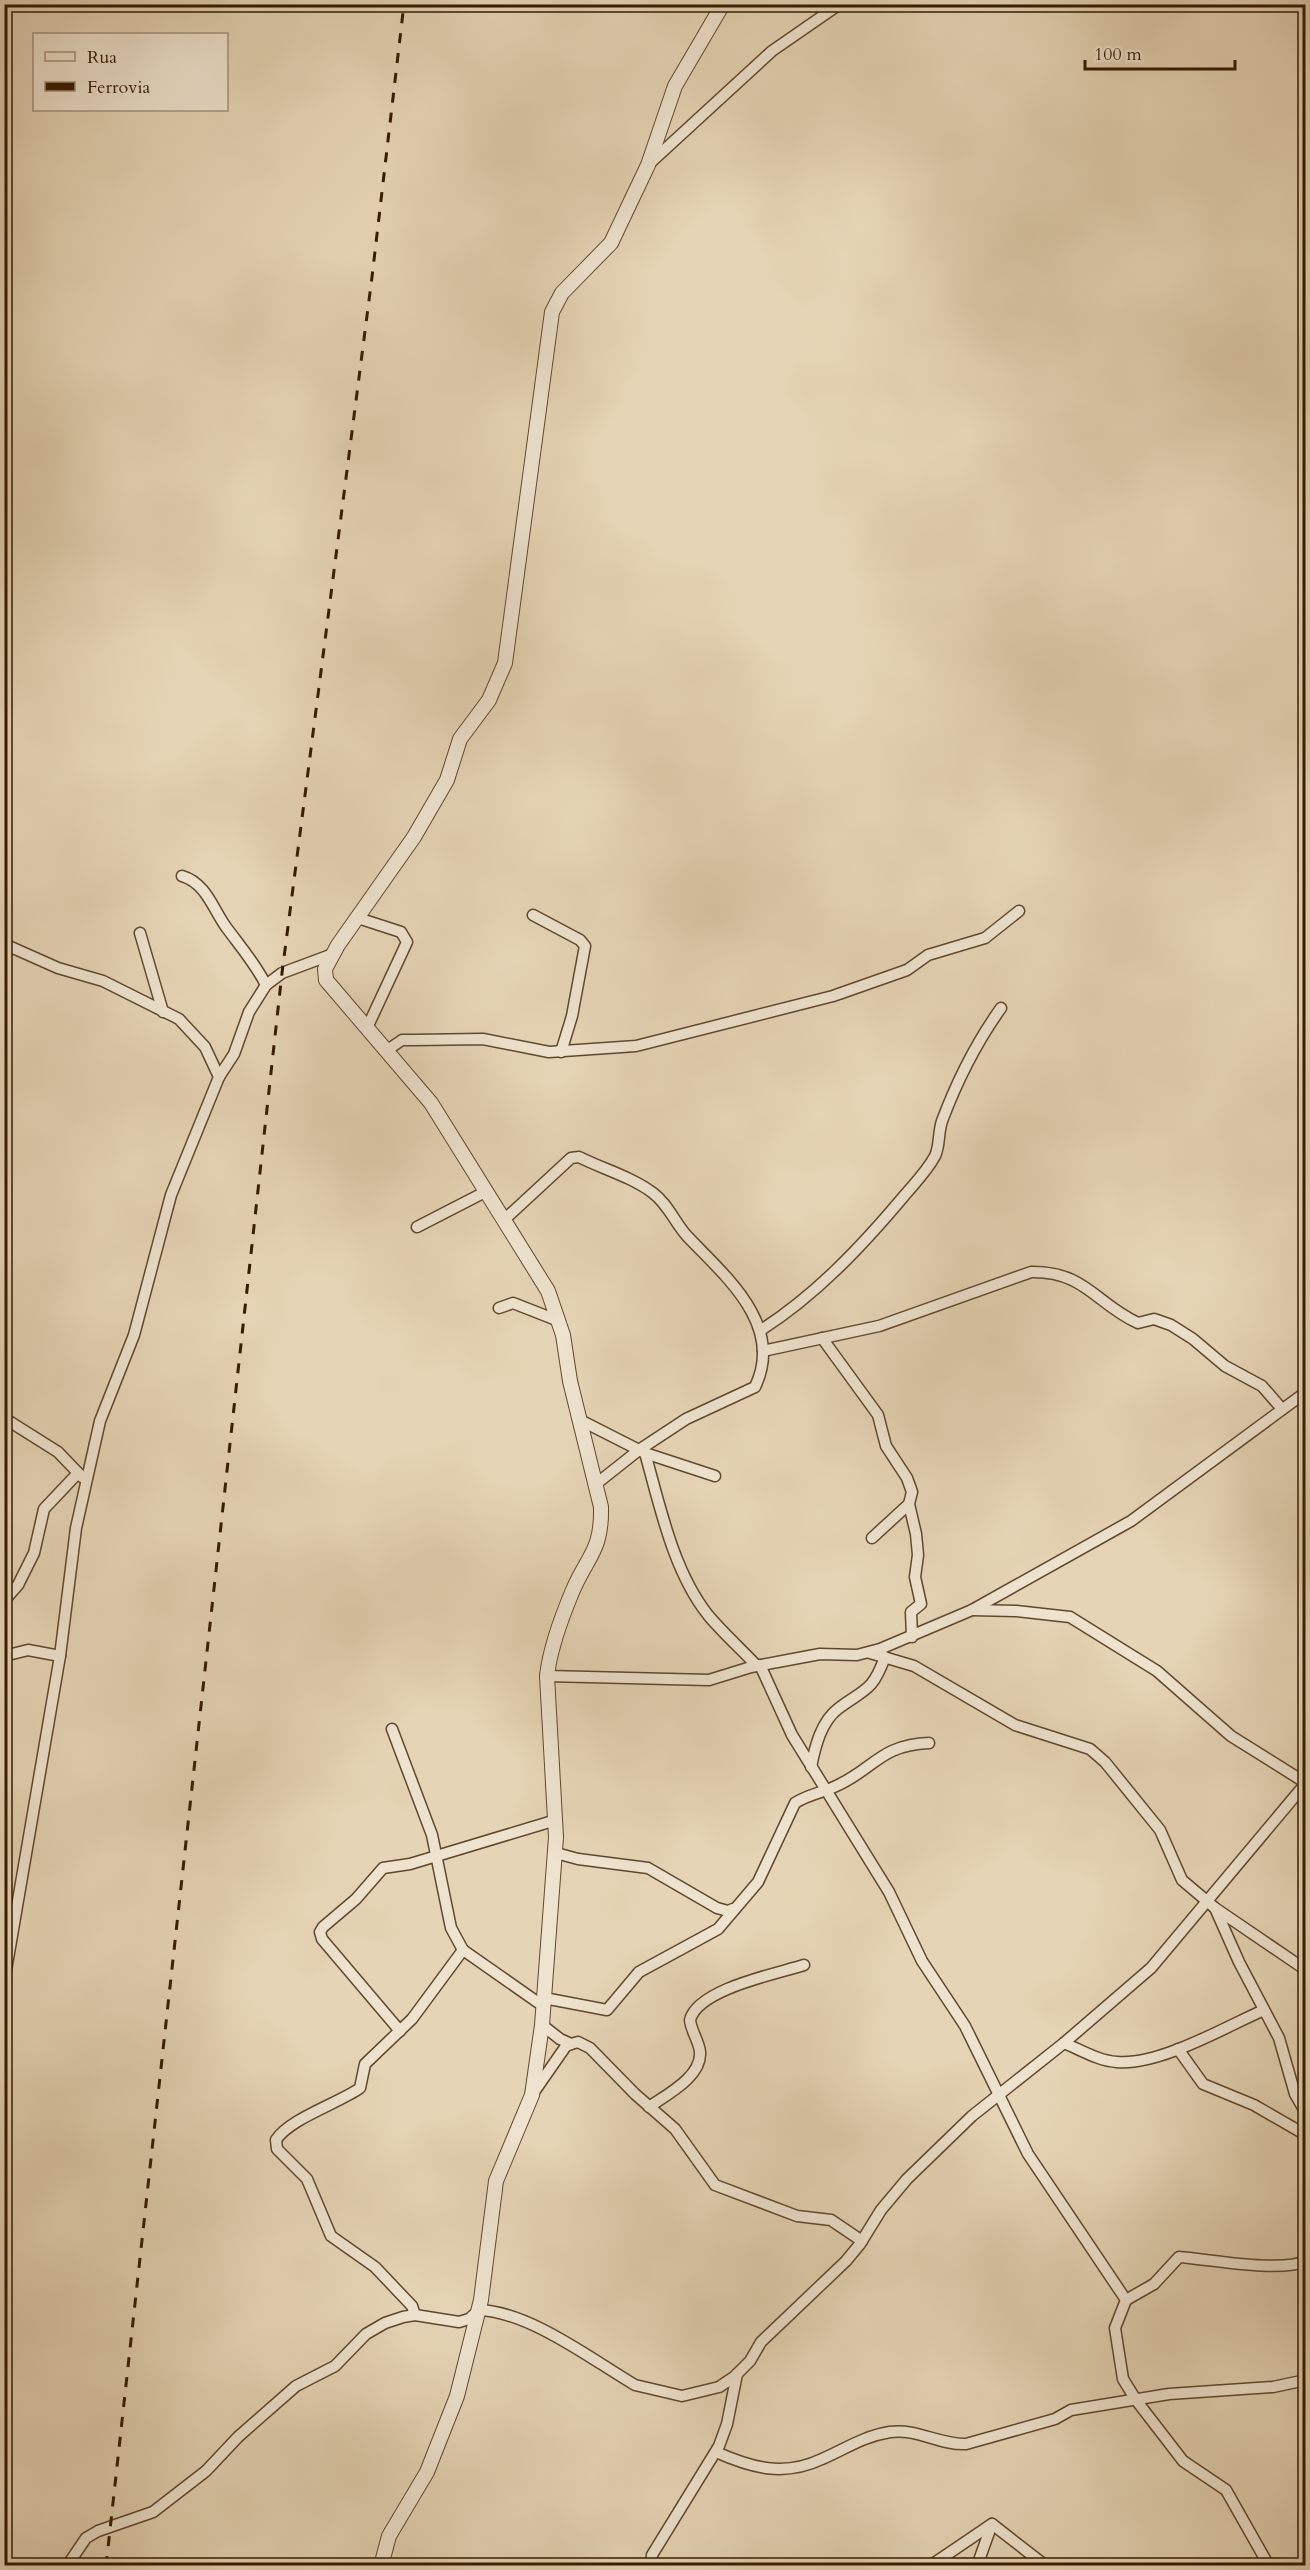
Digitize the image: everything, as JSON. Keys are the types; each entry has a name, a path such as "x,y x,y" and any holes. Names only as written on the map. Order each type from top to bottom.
{"street":[{"path":"532,2095 542,2025 556,1852 556,1820 550,1759 548,1661 573,1590 595,1553 599,1538 601,1507 578,1419 559,1321 548,1291 431,1103 326,980 326,969 333,954 414,837 451,774 460,739 482,713 500,676 510,629 552,312 562,292 611,243 648,165 675,86 723,4"},
{"path":"648,165 772,51 840,4"},
{"path":"182,876 194,882 210,899 224,924 246,950 266,985"},
{"path":"386,1051 402,1041 483,1039 561,1052 636,1046 833,996 907,970 928,955 985,938 1020,911"},
{"path":"534,915 580,940 585,946 572,1016 561,1052"},
{"path":"358,918 401,932 407,942 367,1028"},
{"path":"140,933 163,1011"},
{"path":"4,944 58,968 103,981 178,1019 196,1035 205,1047 219,1077"},
{"path":"4,1982 60,1656 74,1537 100,1420 134,1335 162,1224 219,1077 234,1054 249,1012 266,985 282,973 333,954"},
{"path":"761,1330 790,1312 813,1292 871,1233 921,1175 935,1155 942,1122 975,1047 1001,1008"},
{"path":"505,1219 571,1158 579,1157 654,1193 687,1235 720,1267 761,1330 763,1351 757,1382 750,1391 686,1419 596,1484"},
{"path":"417,1227 487,1191"},
{"path":"763,1351 879,1326 1031,1272 1059,1274 1087,1287 1138,1323 1154,1319 1172,1325 1225,1366 1262,1386 1282,1408"},
{"path":"499,1308 513,1303 559,1321"},
{"path":"822,1338 878,1415 886,1446 907,1478 912,1498 909,1504 872,1538"},
{"path":"867,1653 912,1637 972,1610 1131,1521 1305,1392"},
{"path":"4,1418 58,1452 87,1483"},
{"path":"578,1419 642,1451 715,1476"},
{"path":"642,1451 672,1542 697,1598 707,1614 758,1665 811,1767 889,1892 922,1962 952,2003 1000,2094 1028,2154 1126,2300"},
{"path":"4,1601 18,1585 34,1553 44,1509 78,1473"},
{"path":"909,1504 918,1555 915,1576 922,1600 921,1604 910,1612 912,1637"},
{"path":"68,2565 86,2538 104,2528 153,2512 193,2482 296,2386 335,2366 366,2334 385,2323 415,2315 459,2322 468,2319 479,2310 493,2311 524,2321 648,2390 682,2396 699,2394 718,2387 737,2374 750,2361 761,2342 846,2261 862,2241 880,2210 908,2178 972,2116 1064,2043 1150,1968 1211,1905 1305,1783 1231,1736 1156,1671 1070,1617 1016,1611 972,1610"},
{"path":"4,1656 28,1650 60,1656"},
{"path":"547,1676 709,1680 758,1665 820,1654 867,1653 915,1666 1015,1725 1072,1742 1098,1754 1160,1830 1182,1880 1211,1905 1305,1970"},
{"path":"811,1767 816,1745 829,1719 838,1708 868,1690 885,1657"},
{"path":"392,1729 432,1835 447,1918 463,1950 543,2002 607,2010 637,1973 712,1933 758,1882 795,1803 851,1777 888,1751 899,1747 929,1743"},
{"path":"400,2031 320,1932 363,1893 378,1872 556,1820"},
{"path":"556,1852 578,1859 648,1868 717,1908 733,1909"},
{"path":"1211,1905 1279,2038 1295,2094 1305,2113"},
{"path":"415,2315 412,2306 375,2267 331,2236 307,2179 277,2150 276,2144 282,2133 360,2088 365,2064 400,2031 463,1950"},
{"path":"649,2107 684,2082 698,2063 700,2051 690,2020 698,2006 723,1991 804,1965"},
{"path":"1064,2043 1116,2062 1146,2060 1178,2049 1264,2010"},
{"path":"542,2025 553,2035 571,2044"},
{"path":"381,2565 389,2536 435,2453 457,2396 479,2310 496,2181 532,2095 566,2046 578,2042 590,2048 681,2136 705,2175 715,2185 797,2216 831,2220 862,2241"},
{"path":"1178,2049 1203,2085 1254,2105 1305,2135"},
{"path":"1269,2565 1226,2490 1184,2461 1136,2400 1123,2379 1117,2356 1115,2328 1126,2300 1154,2284 1179,2257 1269,2265 1296,2265 1305,2261"},
{"path":"651,2565 652,2555 716,2452 728,2424 737,2374"},
{"path":"716,2452 745,2465 768,2469 792,2468 820,2460 868,2436 892,2432 913,2432 952,2445 966,2444 1055,2419 1071,2410 1202,2390 1273,2387 1305,2380"},
{"path":"992,2524 1042,2563"},
{"path":"930,2565 992,2524"},
{"path":"977,2565 992,2524"}],"railway":[{"path":"106,2566 282,973 372,277 404,4"}]}
